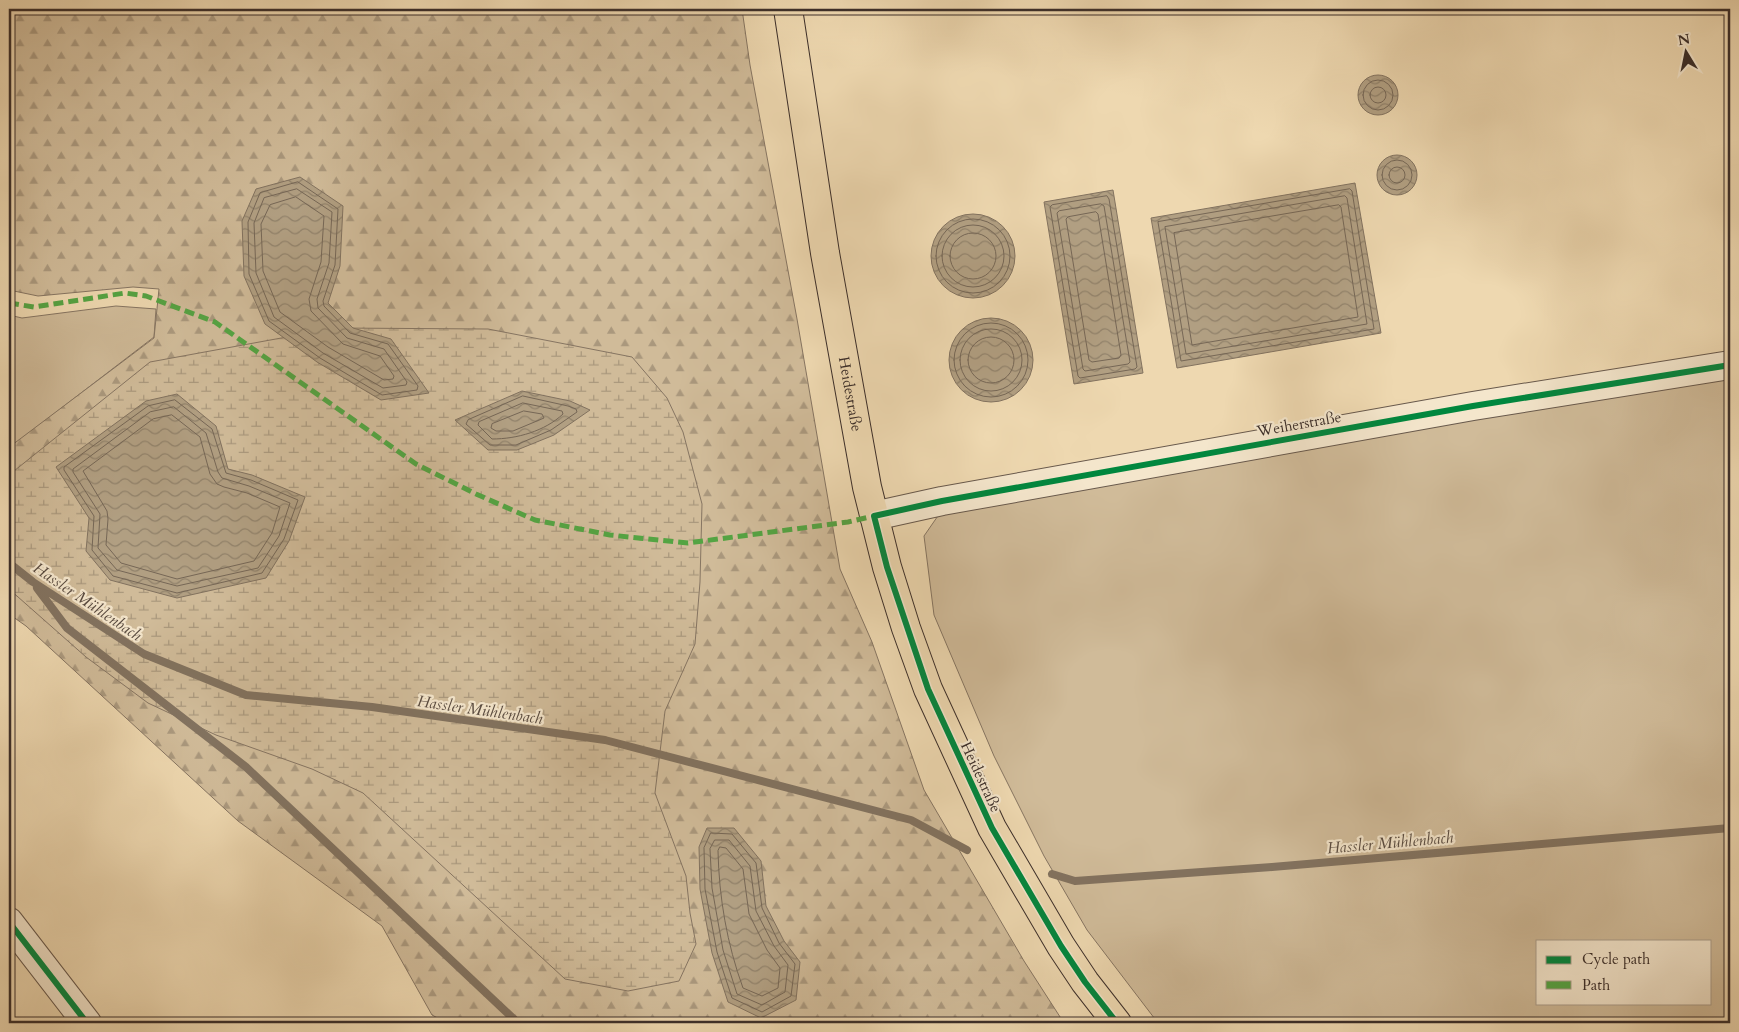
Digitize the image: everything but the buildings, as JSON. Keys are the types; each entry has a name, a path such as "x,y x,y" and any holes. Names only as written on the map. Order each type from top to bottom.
{"main road":[{"name":"Heidestraße","path":"788,9 825,253 867,487 887,567 906,628 928,689 992,828 1061,946 1085,982 1118,1023"}],"street":[{"name":"Weiherstraße","path":"874,516 942,500 1473,406 1730,365"},
{"path":"9,922 87,1023"}],"green space":[{"path":"9,9 742,9 750,65 797,319 840,569 872,642 924,790 1024,961 1064,1023 447,1023 432,1015 382,926 238,821 26,626 9,614 9,444 12,445 154,338 159,289 133,287 38,296 9,290"},
{"path":"116,306 156,309 154,337 12,446 9,444 9,315 22,318"},
{"path":"336,328 488,329 632,357 667,398 683,432 702,504 700,582 695,644 665,711 655,793 686,876 696,944 679,981 628,991 565,979 363,793 312,769 216,735 148,703 86,657 9,589 9,475 150,362"},
{"path":"1730,373 1730,1023 1158,1023 1087,930 1044,856 994,756 934,615 924,536 942,510"}],"water":[{"path":"1378,75 1392,81 1398,95 1392,109 1378,115 1364,109 1358,95 1364,81"},
{"path":"1397,155 1411,161 1417,175 1411,189 1397,195 1383,189 1377,175 1383,161"},
{"path":"300,177 343,206 340,266 328,303 353,328 391,339 429,393 381,400 317,362 265,324 244,276 242,221 256,189"},
{"path":"1355,183 1381,333 1177,368 1151,218"},
{"path":"1113,190 1143,373 1074,384 1044,202"},
{"path":"973,214 989,217 1003,226 1012,240 1015,256 1012,272 1003,286 989,295 973,298 957,295 943,286 934,272 931,256 934,240 943,226 957,217"},
{"path":"991,318 1007,321 1021,330 1030,344 1033,360 1030,376 1021,390 1007,399 991,402 975,399 961,390 952,376 949,360 952,344 961,330 975,321"},
{"path":"522,391 570,401 590,410 554,435 517,450 488,450 455,420"},
{"path":"177,394 216,426 228,469 252,475 305,497 289,541 266,578 177,598 110,580 86,551 89,518 56,467 146,401"},
{"path":"707,828 734,828 761,861 766,906 784,941 800,962 796,1000 761,1018 728,1002 712,953 700,889 699,847"}],"waterway":[{"name":"Hassler Mühlenbach","path":"9,563 33,582 144,654 246,695 372,707 605,740 911,820 967,850"},
{"path":"37,588 67,628 246,767 518,1023"},
{"name":"Hassler Mühlenbach","path":"1052,874 1075,881 1272,867 1730,828"}],"marked path":[{"path":"9,303 34,307 125,293 146,296 215,322 416,464 476,494 535,520 610,535 688,543 848,522 874,516"}],"cycle path":[{"path":"1117,1023 1085,982 1061,946 992,828 928,689 887,567 874,516 942,501 1473,406 1730,365"},
{"path":"9,922 87,1023"}]}
